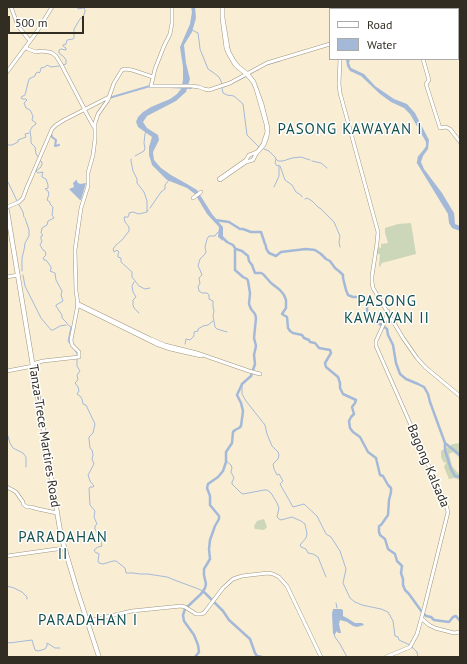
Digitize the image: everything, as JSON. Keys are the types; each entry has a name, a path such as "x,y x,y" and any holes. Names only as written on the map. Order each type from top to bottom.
{"main road":[{"path":"11,7 18,26 31,39"},
{"path":"7,72 27,46 52,7"},
{"path":"172,7 170,34 162,50 151,86 191,86 209,90 229,84 267,63 329,44"},
{"path":"220,180 249,159 252,160 253,156 258,152 263,144 267,128 256,89 251,79 248,74 236,65 226,48 222,18 223,7"},
{"path":"27,46 26,48 36,52 41,51 50,53 60,62 84,110"},
{"path":"50,53 58,62 94,128"},
{"path":"340,60 338,84 339,91 378,232 378,243 372,276 372,285 403,338 417,358 460,396"},
{"path":"422,60 429,80 426,84 440,128 446,127 450,129 460,142"},
{"path":"7,371 43,361 79,357 79,352 72,344 71,340 77,304 75,250 81,208 88,186 88,173 93,155 96,118 104,107 114,83 123,70 132,70 153,77"},
{"path":"7,206 20,202 23,198 52,129 64,120 109,97"},
{"path":"249,159 249,155 253,156"},
{"path":"193,198 201,192"},
{"name":"Tanza-Trece Martires Road","path":"7,210 56,513 64,548 99,657"},
{"path":"7,276 18,274"},
{"path":"77,304 152,340 197,353 249,371"},
{"path":"77,304 160,346 197,355 229,366 260,374"},
{"name":"Bagong Kalsada","path":"386,657 411,646 417,634 422,619 448,509 376,346 376,341 388,311"},
{"path":"7,487 16,492 26,507 56,513"},
{"path":"7,556 64,548"},
{"path":"87,622 132,611 181,606 190,609 196,614 201,614 231,581 238,577 271,573 282,579 287,586 321,657"},
{"path":"422,619 437,629 454,633 460,632"}],"green space":[{"path":"411,223 416,254 382,263 380,267 380,254 377,254 378,247 381,248 381,244 388,243 385,228 398,224"},
{"path":"460,443 460,458 453,452 449,454 452,466 460,474 460,480 454,478 449,479 444,467 446,463 444,463 441,457 441,451 453,444"},
{"path":"264,519 267,527 264,530 255,529 254,526 257,521"}],"water":[{"path":"191,7 195,7 196,18 192,32 184,45 190,79 186,92 176,101 147,116 143,122 147,128 158,135 159,140 153,152 154,160 161,168 171,175 197,190 212,214 223,227 223,241 218,237 219,227 207,214 195,194 187,188 167,180 152,165 149,155 149,147 152,137 138,127 136,122 138,117 143,112 170,99 181,89 183,67 180,47 190,24 192,12"},
{"path":"460,7 460,34 459,8 392,8"},
{"path":"346,60 350,60 349,63 351,68 364,74 375,86 394,99 407,104 415,113 429,140 428,149 421,162 424,169 442,193 454,213 455,224 460,226 460,231 452,228 449,223 448,214 418,165 418,160 426,146 426,142 410,114 404,108 391,102 380,94 361,76 350,71"},
{"path":"76,180 80,184 86,183 81,200 69,189 74,187 73,183"},
{"path":"333,609 343,610 343,616 355,623 362,623 364,625 357,627 340,620 339,624 341,633 338,633 337,631 333,634"}],"waterway":[{"path":"63,65 66,64 66,60 59,53 59,50 66,50 63,45 66,44 67,40 74,38 74,29 85,12 84,8 79,9 77,7"},
{"path":"192,30 198,33 200,49 208,69 219,77 222,85"},
{"path":"266,65 280,61"},
{"path":"39,158 36,154 35,147 31,143 30,131 36,123 32,120 33,116 30,110 26,108 24,103 27,100 22,99 21,97 25,95 29,79 35,76 36,73 39,73 41,68 47,65 51,67 59,66"},
{"path":"250,74 254,72"},
{"path":"224,87 247,76"},
{"path":"109,98 150,86"},
{"path":"169,87 191,88"},
{"path":"222,88 223,93 234,96 243,104 247,135 259,147"},
{"path":"135,156 144,151 146,132"},
{"path":"7,145 12,145 18,142 18,140 26,137 25,134 29,133"},
{"path":"51,134 56,140 55,146 59,145"},
{"path":"264,149 269,151 275,157 275,163 277,166 279,165 279,176 274,187"},
{"path":"418,163 419,157 425,150"},
{"path":"276,159 278,161 283,161 301,157 310,160"},
{"path":"131,159 137,183 144,192 147,201 147,211"},
{"path":"40,161 42,162 41,167 36,171 38,173 43,172 42,177 46,179 48,188 45,189 49,194 47,200 53,207 52,215 54,218 48,221 47,225 42,228 41,233 43,235 41,236 42,241 40,245 45,251 46,255 43,258 51,267 50,271 55,273 56,280 62,291 61,295 63,301 56,306 62,315 62,318 67,323"},
{"path":"312,161 321,163 327,168"},
{"path":"280,166 285,180 292,185 296,192 302,197"},
{"path":"150,208 161,192 165,189 165,185 169,180"},
{"path":"7,182 17,201"},
{"path":"305,199 307,198 312,201 334,222 340,236 340,247"},
{"path":"18,203 24,217"},
{"path":"148,210 147,212 139,214 133,212 129,213 128,217 124,217 125,222 129,227 129,231 113,249 114,252 117,250 119,252 118,257 121,258 121,262 132,272 132,277 139,286 145,289 150,288"},
{"path":"22,271 22,258 25,243 29,236 29,230 25,218"},
{"path":"215,220 229,222 240,229 251,232 261,232 267,250 269,253 276,256 281,252 306,249 315,250 330,261 343,275 348,295 353,297 365,297 367,300 369,318 387,329 393,345 396,363 400,374 406,379 424,387 428,394 445,443 445,450 451,469 455,476 460,477"},
{"path":"220,231 215,236 209,236 207,239 205,247 206,252 200,259 198,266 202,275 199,278 200,284 198,286 199,291 202,293 207,293 209,295 209,299 213,301 215,327 227,332"},
{"path":"195,657 199,652 198,645 194,635 184,621 183,615 185,609 201,594 205,588 206,584 204,569 210,559 210,540 219,519 219,516 210,505 210,496 207,488 208,484 218,477 223,471 226,462 226,452 232,443 233,432 241,426 243,411 237,395 242,384 251,376 255,364 254,355 256,346 254,338 256,318 249,304 250,293 248,281 235,270 235,248 221,236"},
{"path":"236,249 242,251 248,256 255,273 263,274 284,295 286,300 286,308 282,314 287,317 288,328 290,331 302,335 310,342 315,343 319,348 330,350 331,353 325,363 326,367 338,377 343,394 356,400 352,407 354,414 349,421 350,428 360,437 368,452 376,458 380,475 383,476 391,488 388,515 379,526 379,532 385,539 388,549 395,554 397,561 402,566 401,573 405,590 426,616 431,617 434,620 449,622 456,616 460,621"},
{"path":"23,275 25,286 41,318 51,330 66,325"},
{"path":"134,282 132,286 136,297 133,300 133,305 139,313"},
{"path":"185,344 186,339 190,340 194,336 194,332 213,321"},
{"path":"67,324 71,327 68,341 71,345"},
{"path":"75,351 77,353 77,366 80,371 77,375 78,380 75,383 79,391 77,394 82,399 83,404 86,405 95,424 93,433 89,437 94,464 88,475 94,486 90,487 89,489 90,505 95,511 94,517 97,524 95,529 102,546 94,550 99,554 99,563 103,564 116,561 125,568 126,573 167,577 203,591"},
{"path":"242,385 242,394 265,425 272,446 278,452 278,459 273,464 274,469 283,481 280,484 293,507 304,504 317,516 326,534 331,537 340,551 346,569 343,583 350,598 362,605 388,612 393,621 395,636 398,637 399,640 410,645 417,652 418,657"},
{"path":"7,433 13,448 23,453 26,457 26,467"},
{"path":"445,443 460,455"},
{"path":"226,461 232,468 231,472 234,478 232,484 241,493 243,494 267,490 271,493 277,503 279,508 277,517 279,519 281,520 292,517 305,524 307,534 306,538 300,545 306,549 308,553 318,557 326,577"},
{"path":"7,586 22,592 27,599"},
{"path":"203,591 223,611 229,620 250,639 257,656 262,657"},
{"path":"336,603 337,608"},
{"path":"334,633 347,657"},
{"path":"7,641 9,643 32,640 35,650 38,651 45,649 47,643 55,648 60,648"}],"district":[{"name":"PASONG KAWAYAN I","path":"350,130"},
{"name":"PASONG KAWAYAN II","path":"387,310"},
{"name":"PARADAHAN II","path":"63,546"},
{"name":"PARADAHAN I","path":"88,621"}]}
